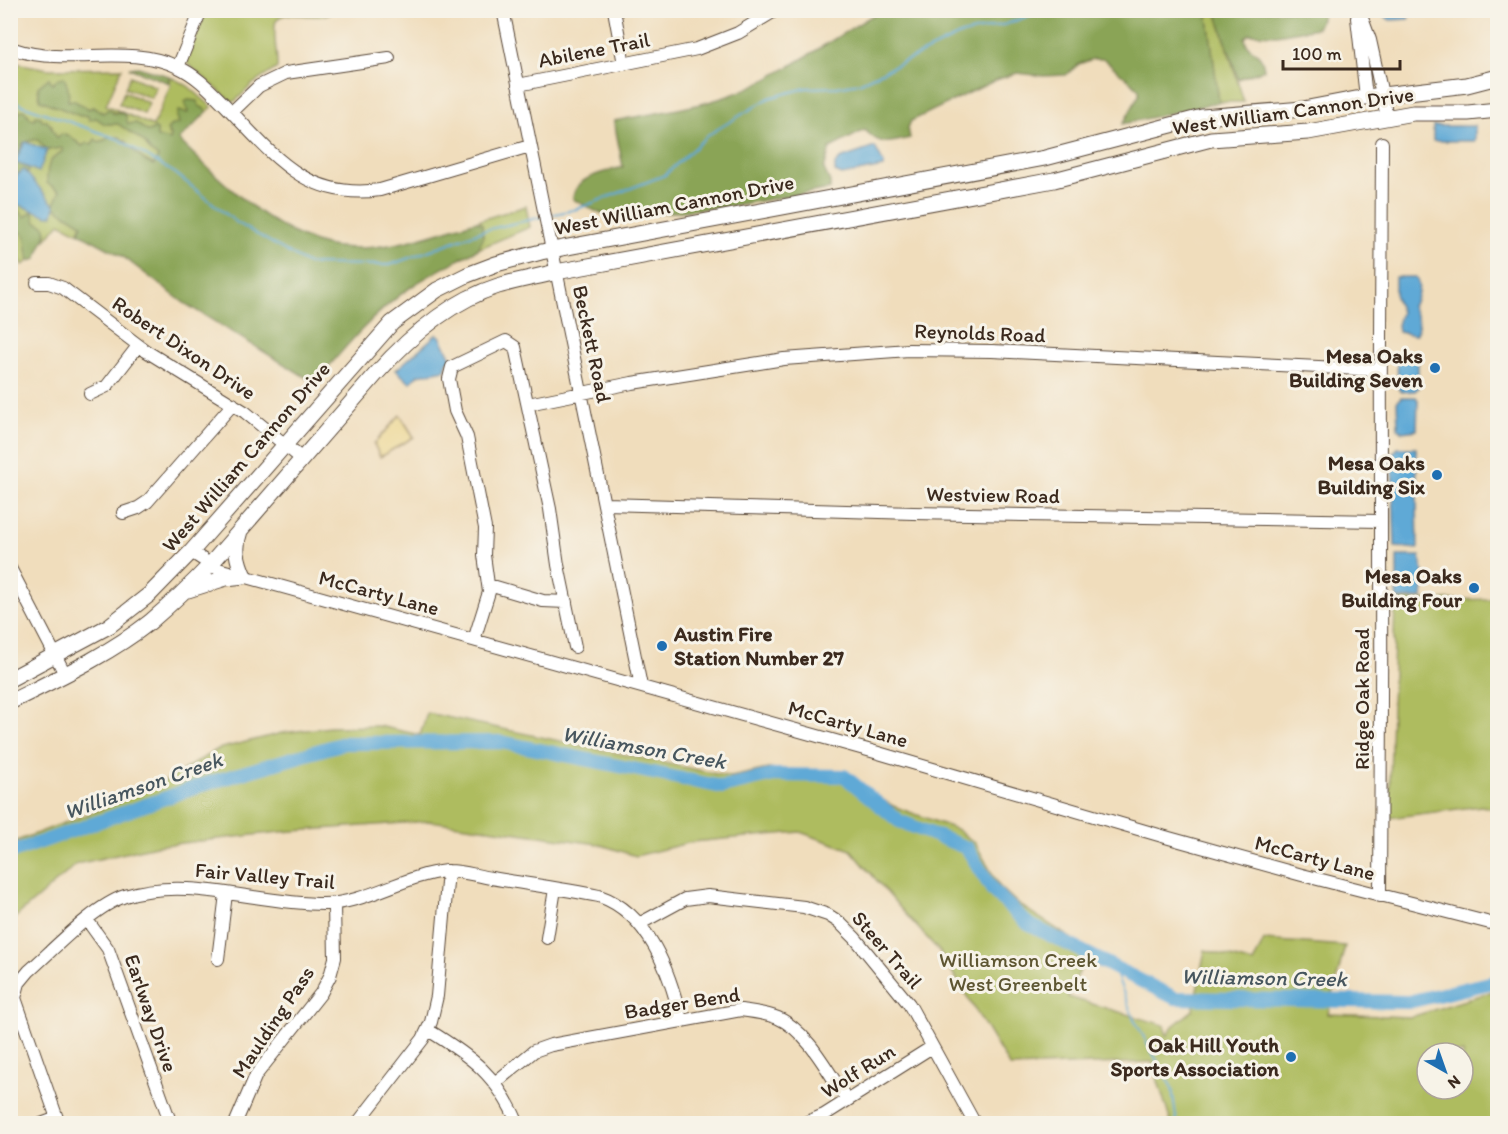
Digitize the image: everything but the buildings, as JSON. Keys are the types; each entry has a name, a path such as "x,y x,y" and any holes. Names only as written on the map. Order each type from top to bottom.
{"main road":[{"name":"West William Cannon Drive","path":"10,679 109,626 170,575 392,323 437,290 467,275 496,264 552,249 1045,158 1202,117 1246,112 1276,112 1366,97 1467,85 1497,77"},
{"name":"West William Cannon Drive","path":"10,702 65,674 124,640 149,622 185,591 210,565 389,359 421,329 466,300 496,287 556,272 1054,180 1211,139 1308,132 1413,113 1468,113 1497,110"},
{"path":"185,591 219,580 244,576 236,547 242,527"}],"street":[{"path":"178,67 201,10"},
{"name":"Beckett Road","path":"503,10 606,504 641,686"},
{"path":"614,10 624,64"},
{"name":"Abilene Trail","path":"518,85 711,44 738,33 776,10"},
{"path":"1358,10 1370,40 1387,117"},
{"path":"1358,10 1366,97"},
{"path":"10,48 53,56 136,57 178,67 204,85 282,163 297,175 315,184 349,192 390,188 530,146"},
{"path":"232,112 259,86 286,73 389,58"},
{"name":"Ridge Oak Road","path":"1380,896 1379,370 1382,143"},
{"name":"Robert Dixon Drive","path":"37,283 49,283 63,288 138,346 233,404 302,459"},
{"path":"472,639 481,600 489,585 484,555 485,528 466,437 455,411 449,379 452,367 502,341 510,342 515,347 550,509 558,565 575,647"},
{"path":"90,394 107,386 138,346"},
{"name":"Reynolds Road","path":"528,407 582,392 784,359 909,350 1013,352 1379,370"},
{"path":"123,513 147,502 233,404"},
{"name":"Westview Road","path":"606,504 914,513 1380,521"},
{"name":"McCarty Lane","path":"191,552 210,565 244,576 875,752 1169,838 1380,896 1497,925"},
{"path":"10,568 65,674"},
{"path":"489,585 543,601 566,602"},
{"path":"360,1122 428,1030 437,996 448,871"},
{"name":"Fair Valley Trail","path":"58,1121 15,998 18,984 29,971 87,920 115,900 147,891 178,888 334,904 448,871 609,900 628,912 639,924 665,968 674,990 681,1020"},
{"path":"547,938 555,889"},
{"path":"218,959 226,894"},
{"name":"Steer Trail","path":"639,924 685,899 708,896 804,907 828,915 839,922 855,938 909,1004 975,1124"},
{"name":"Maulding Pass","path":"235,1124 256,1075 321,993 330,976 335,957 334,904"},
{"name":"Earlway Drive","path":"87,920 108,949 171,1124"},
{"name":"Badger Bend","path":"496,1082 528,1055 541,1048 741,1010 761,1012 788,1023 804,1038 847,1100"},
{"path":"428,1030 477,1064 496,1082 508,1101 518,1124"},
{"name":"Wolf Run","path":"803,1124 824,1115 932,1047"},
{"path":"41,1124 58,1121"}],"green space":[{"path":"1216,10 1327,11 1322,14 1317,28 1277,35 1249,34 1245,38 1246,43 1258,54 1264,70 1238,79"},
{"path":"206,11 333,11 319,16 286,15 280,17 276,21 275,31 277,68 232,102 186,62"},
{"path":"880,11 1207,11 1219,102 1123,124 1139,95 1139,89 1104,59 1093,59 1079,64 1066,75 1043,76 1017,73 996,80 911,121 908,128 910,138 886,142 876,139 865,130 830,148 824,169 830,182 830,189 730,206 618,218 597,212 573,199 575,191 585,180 623,167 614,121 688,107 731,95 769,78"},
{"path":"1207,11 1216,11 1244,102 1219,102"},
{"path":"10,62 49,69 122,68 106,105 153,126 171,84 169,76 188,86 212,107 206,113 205,109 185,102 189,113 186,113 178,124 170,126 168,135 171,137 170,140 157,138 157,130 147,131 136,123 128,124 119,112 103,113 93,107 89,109 68,101 49,78 38,87 40,100 80,116 96,118 105,124 118,124 144,142 158,157 154,165 138,155 125,140 105,140 82,146 68,135 57,138 53,133 52,125 30,118 28,114 16,112 11,106"},
{"path":"138,67 169,76 169,83 129,68"},
{"path":"130,76 156,87 151,98 125,88"},
{"path":"64,77 68,101 73,100 89,109 92,107 103,113 109,109 113,113 125,114 128,124 136,123 147,131 152,131 154,128 157,130 157,137 170,140 171,137 167,130 170,126 179,123 178,111 188,113 185,102 197,101 206,113 179,140 249,204 288,230 309,240 338,247 377,247 406,242 477,221 482,224 483,238 478,249 422,280 386,306 349,343 315,383 184,303 122,256 79,233 82,224 56,208 54,204 60,191 47,183 49,164 63,151 62,148 47,150 36,140 23,143 15,162 30,169 28,173 26,171 18,173 17,177 12,175 10,168 13,146 11,106 18,114 24,110 34,120 36,116 41,117 42,121 47,121 57,138 61,134 68,135 82,146 87,143 92,144 95,139 99,142 108,137 120,137 146,162 154,165 158,157 144,142 118,124 105,124 96,118 89,120 88,115 80,116 40,100 38,87 49,78 53,84 57,79"},
{"path":"124,92 149,103 144,114 119,104"},
{"path":"37,139 47,150 62,148 63,151 49,165 48,174 52,186 60,191 54,204 82,224 79,233 60,223 46,240 46,232 29,215 25,217 17,209 11,213 11,171 12,175 23,143"},
{"path":"526,206 530,227 478,249 483,238 482,224 477,221"},
{"path":"17,209 25,217 33,211 36,222 44,225 46,235 37,259 29,261 25,235 14,232 11,228 13,220 11,210"},
{"path":"10,215 27,241 29,261 23,265 11,244"},
{"path":"1497,599 1497,809 1481,806 1389,818 1395,601"},
{"name":"Williamson Creek West Greenbelt","path":"427,713 731,777 768,769 805,770 844,777 893,806 956,829 975,843 999,886 1018,904 1089,950 1068,997 1164,1025 1167,1036 1173,1026 1193,1010 1205,950 1253,963 1264,940 1345,946 1328,1014 1411,1017 1497,990 1497,1123 1171,1123 1152,1062 1010,1067 940,952 851,850 800,832 692,842 636,856 598,844 430,821 280,832 156,846 77,864 11,921 10,844 104,808 167,780 218,749 282,733 330,727 379,726 420,735"}],"sand":[{"path":"400,415 414,437 380,457 374,444"}],"water":[{"path":"1382,11 1409,11 1409,19 1390,20 1384,16"},
{"path":"1433,126 1475,126 1475,141 1433,141"},
{"path":"25,142 47,150 39,172 15,162"},
{"path":"875,147 884,164 883,167 842,175 835,172 835,164 840,159"},
{"path":"24,170 55,206 53,215 48,216 11,202 13,184 20,172"},
{"path":"1395,277 1416,277 1418,281 1418,292 1412,306 1418,324 1415,335 1398,332 1397,325 1401,312 1395,297"},
{"path":"437,334 452,360 447,362 445,370 418,375 410,383 396,370"},
{"path":"1402,351 1416,352 1418,356 1418,388 1415,391 1401,392 1398,388 1397,356"},
{"path":"1401,397 1416,397 1418,400 1417,430 1402,432 1398,428 1397,402"},
{"path":"1398,448 1416,448 1418,549 1395,547 1392,458"},
{"path":"1397,556 1420,556 1424,578 1422,598 1397,599"}],"waterway":[{"path":"551,215 577,209 665,175 708,135 769,98 806,88 837,87 859,83 962,34 1007,24 1044,10"},
{"path":"10,98 22,105 118,139 175,173 236,222 308,264 390,265 485,230 542,217"},
{"name":"Williamson Creek","path":"10,853 202,785 344,743 501,742 722,787 774,775 844,776 899,821 967,848 993,891 1028,924 1175,998 1408,1002 1498,981"},
{"path":"1114,969 1134,1019 1172,1088 1177,1124"}],"place":[{"name":"Mesa Oaks Building Seven","path":"1435,368"},
{"name":"Mesa Oaks Building Six","path":"1437,475"},
{"name":"Mesa Oaks Building Four","path":"1474,588"},
{"name":"Austin Fire Station Number 27","path":"662,646"},
{"name":"Oak Hill Youth Sports Association","path":"1291,1057"}]}
